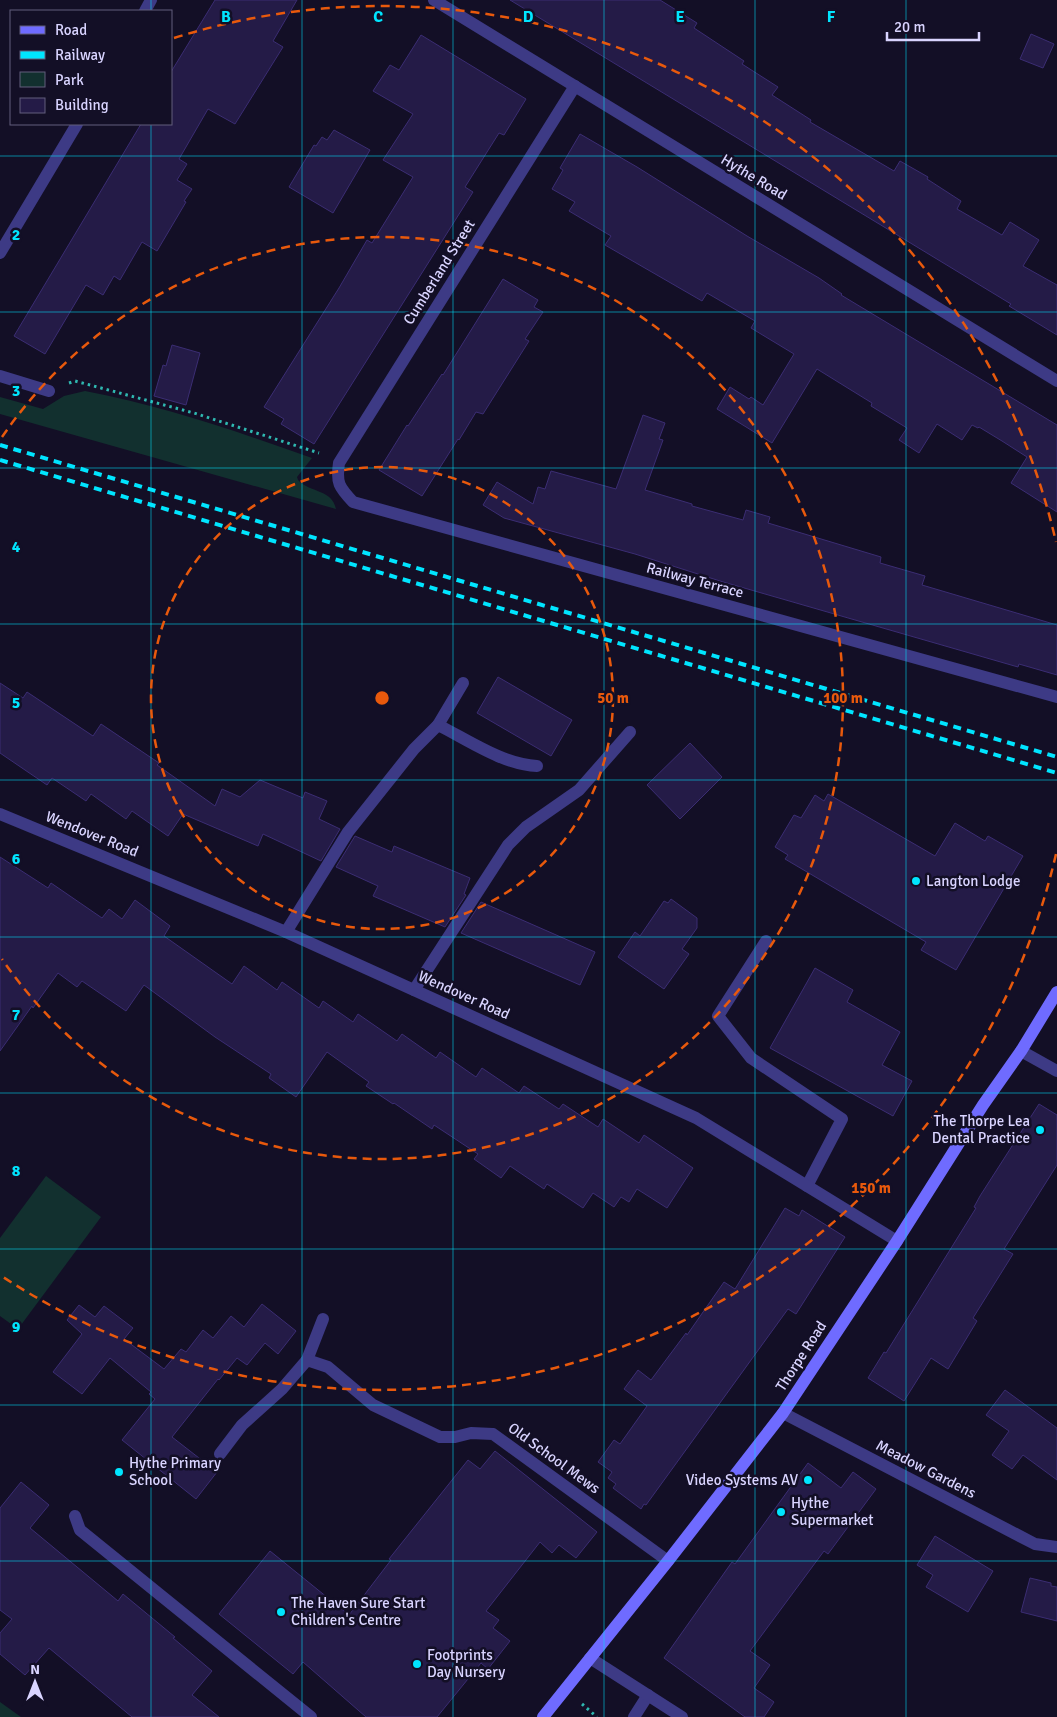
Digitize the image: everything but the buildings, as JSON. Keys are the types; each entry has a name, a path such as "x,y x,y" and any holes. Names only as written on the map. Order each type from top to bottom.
{"main road":[{"name":"Thorpe Road","path":"542,1717 668,1561 783,1414 1057,992"}],"street":[{"name":"Hythe Road","path":"434,0 1057,381"},
{"name":"Cumberland Street","path":"337,478 339,462 575,86"},
{"path":"0,253 76,125"},
{"path":"0,376 50,391"},
{"name":"Railway Terrace","path":"337,478 343,492 353,502 1057,697"},
{"path":"286,932 348,832 414,749 438,725 463,683"},
{"path":"438,725 508,760 524,765 537,766"},
{"path":"414,990 508,845 526,827 579,790 630,732"},
{"name":"Wendover Road","path":"0,814 286,932 696,1118 897,1240"},
{"path":"766,941 718,1016 751,1058 842,1119 807,1186"},
{"path":"1020,1051 1057,1071"},
{"path":"220,1454 242,1425 282,1389 307,1360 323,1319"},
{"name":"Old School Mews","path":"307,1360 328,1367 373,1405 440,1437 455,1437 471,1433 494,1434 668,1561"},
{"name":"Meadow Gardens","path":"783,1414 1035,1544 1057,1547"},
{"path":"75,1516 80,1530 311,1717"},
{"path":"590,1658 682,1717"},
{"path":"634,1717 648,1695"}],"path":[{"path":"50,391 74,381 194,413 311,450 339,462"}],"green space":[{"path":"85,391 172,412 312,458 297,477 298,480 308,487 325,494 334,503 336,509 0,414 0,397 43,409 64,396"},
{"path":"46,1176 101,1217 18,1329 0,1316 0,1238"},
{"path":"0,1702 21,1717 0,1717"}],"railway":[{"path":"0,445 1057,757"},
{"path":"0,460 1057,773"}],"place":[{"name":"Langton Lodge","path":"916,881"},
{"name":"The Thorpe Lea Dental Practice","path":"1040,1130"},
{"name":"Hythe Primary School","path":"119,1472"},
{"name":"Video Systems AV","path":"808,1480"},
{"name":"Hythe Supermarket","path":"781,1512"},
{"name":"The Haven Sure Start Children's Centre","path":"281,1612"},
{"name":"Footprints Day Nursery","path":"417,1664"}]}
